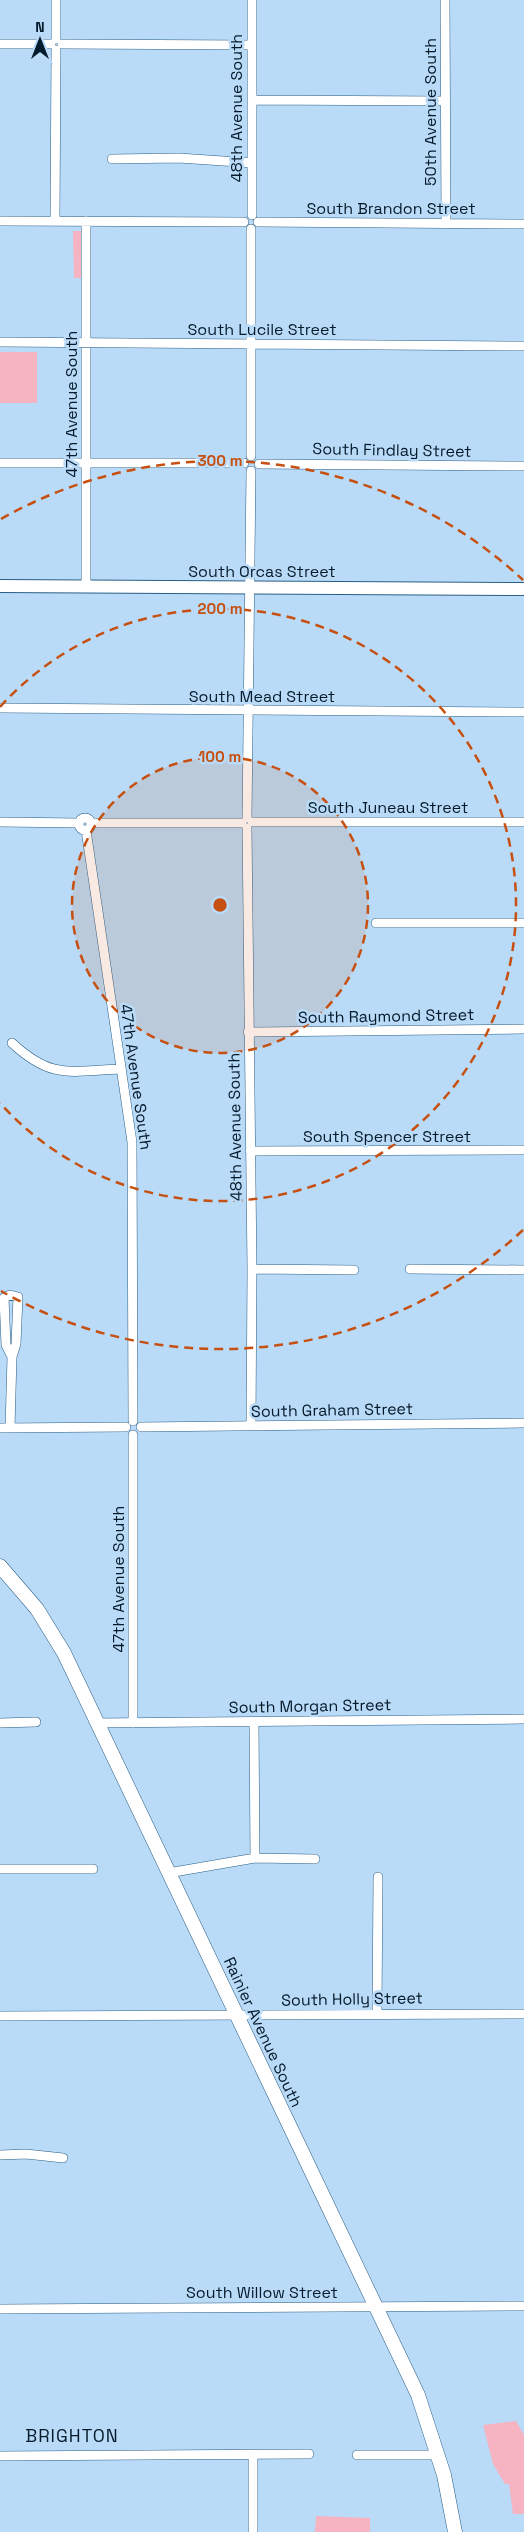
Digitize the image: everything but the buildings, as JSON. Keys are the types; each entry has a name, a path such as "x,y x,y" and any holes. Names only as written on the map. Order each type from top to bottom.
{"main road":[{"name":"Rainier Avenue South","path":"0,1566 37,1609 50,1629 97,1723 374,2307 418,2395 438,2455 455,2532"}],"street":[{"path":"55,221 56,0"},
{"name":"48th Avenue South","path":"251,456 252,0"},
{"name":"50th Avenue South","path":"445,0 446,223"},
{"path":"0,44 251,45"},
{"path":"252,100 445,101"},
{"path":"112,159 179,158 252,163"},
{"name":"South Brandon Street","path":"0,220 524,224"},
{"name":"47th Avenue South","path":"86,221 86,586"},
{"name":"South Lucile Street","path":"0,342 524,346"},
{"path":"251,456 256,458 259,464 257,469 251,471 246,469 244,463 246,458 251,456"},
{"path":"0,463 244,463"},
{"name":"South Findlay Street","path":"259,464 524,466"},
{"name":"48th Avenue South","path":"251,471 251,587 247,710 248,1032 252,1270 251,1426"},
{"name":"South Orcas Street","path":"0,586 524,589"},
{"name":"South Mead Street","path":"0,708 524,712"},
{"name":"South Juneau Street","path":"0,822 86,825 524,822"},
{"name":"47th Avenue South","path":"86,825 132,1145 133,1425 138,1433 133,1435 133,1723"},
{"path":"376,924 524,923"},
{"name":"South Raymond Street","path":"248,1032 524,1029"},
{"path":"12,1043 31,1060 54,1070 121,1069"},
{"name":"South Spencer Street","path":"250,1151 524,1150"},
{"path":"410,1269 524,1270"},
{"path":"252,1270 354,1270"},
{"path":"10,1428 12,1357 16,1344 18,1297 10,1295 4,1298 6,1345 12,1357"},
{"name":"South Graham Street","path":"0,1428 133,1425 251,1426 524,1423"},
{"name":"South Morgan Street","path":"97,1723 524,1719"},
{"path":"0,1723 36,1722"},
{"path":"254,1722 255,1858"},
{"path":"168,1873 255,1858 315,1859"},
{"path":"0,1869 93,1868"},
{"path":"377,2014 378,1877"},
{"name":"South Holly Street","path":"0,2016 524,2014"},
{"path":"0,2155 26,2154 63,2158"},
{"name":"South Willow Street","path":"0,2309 524,2306"},
{"path":"0,2456 308,2454"},
{"path":"252,2455 253,2532"},
{"path":"357,2455 438,2455"}],"shaded area":[{"path":"73,231 82,231 82,278 74,278"},
{"path":"0,352 37,352 37,403 0,403"},
{"path":"516,2421 524,2435 524,2514 513,2514 509,2484 505,2484 493,2464 483,2425"},
{"path":"316,2516 370,2518 370,2532 315,2532"}],"district":[{"name":"BRIGHTON","path":"72,2435"}]}
